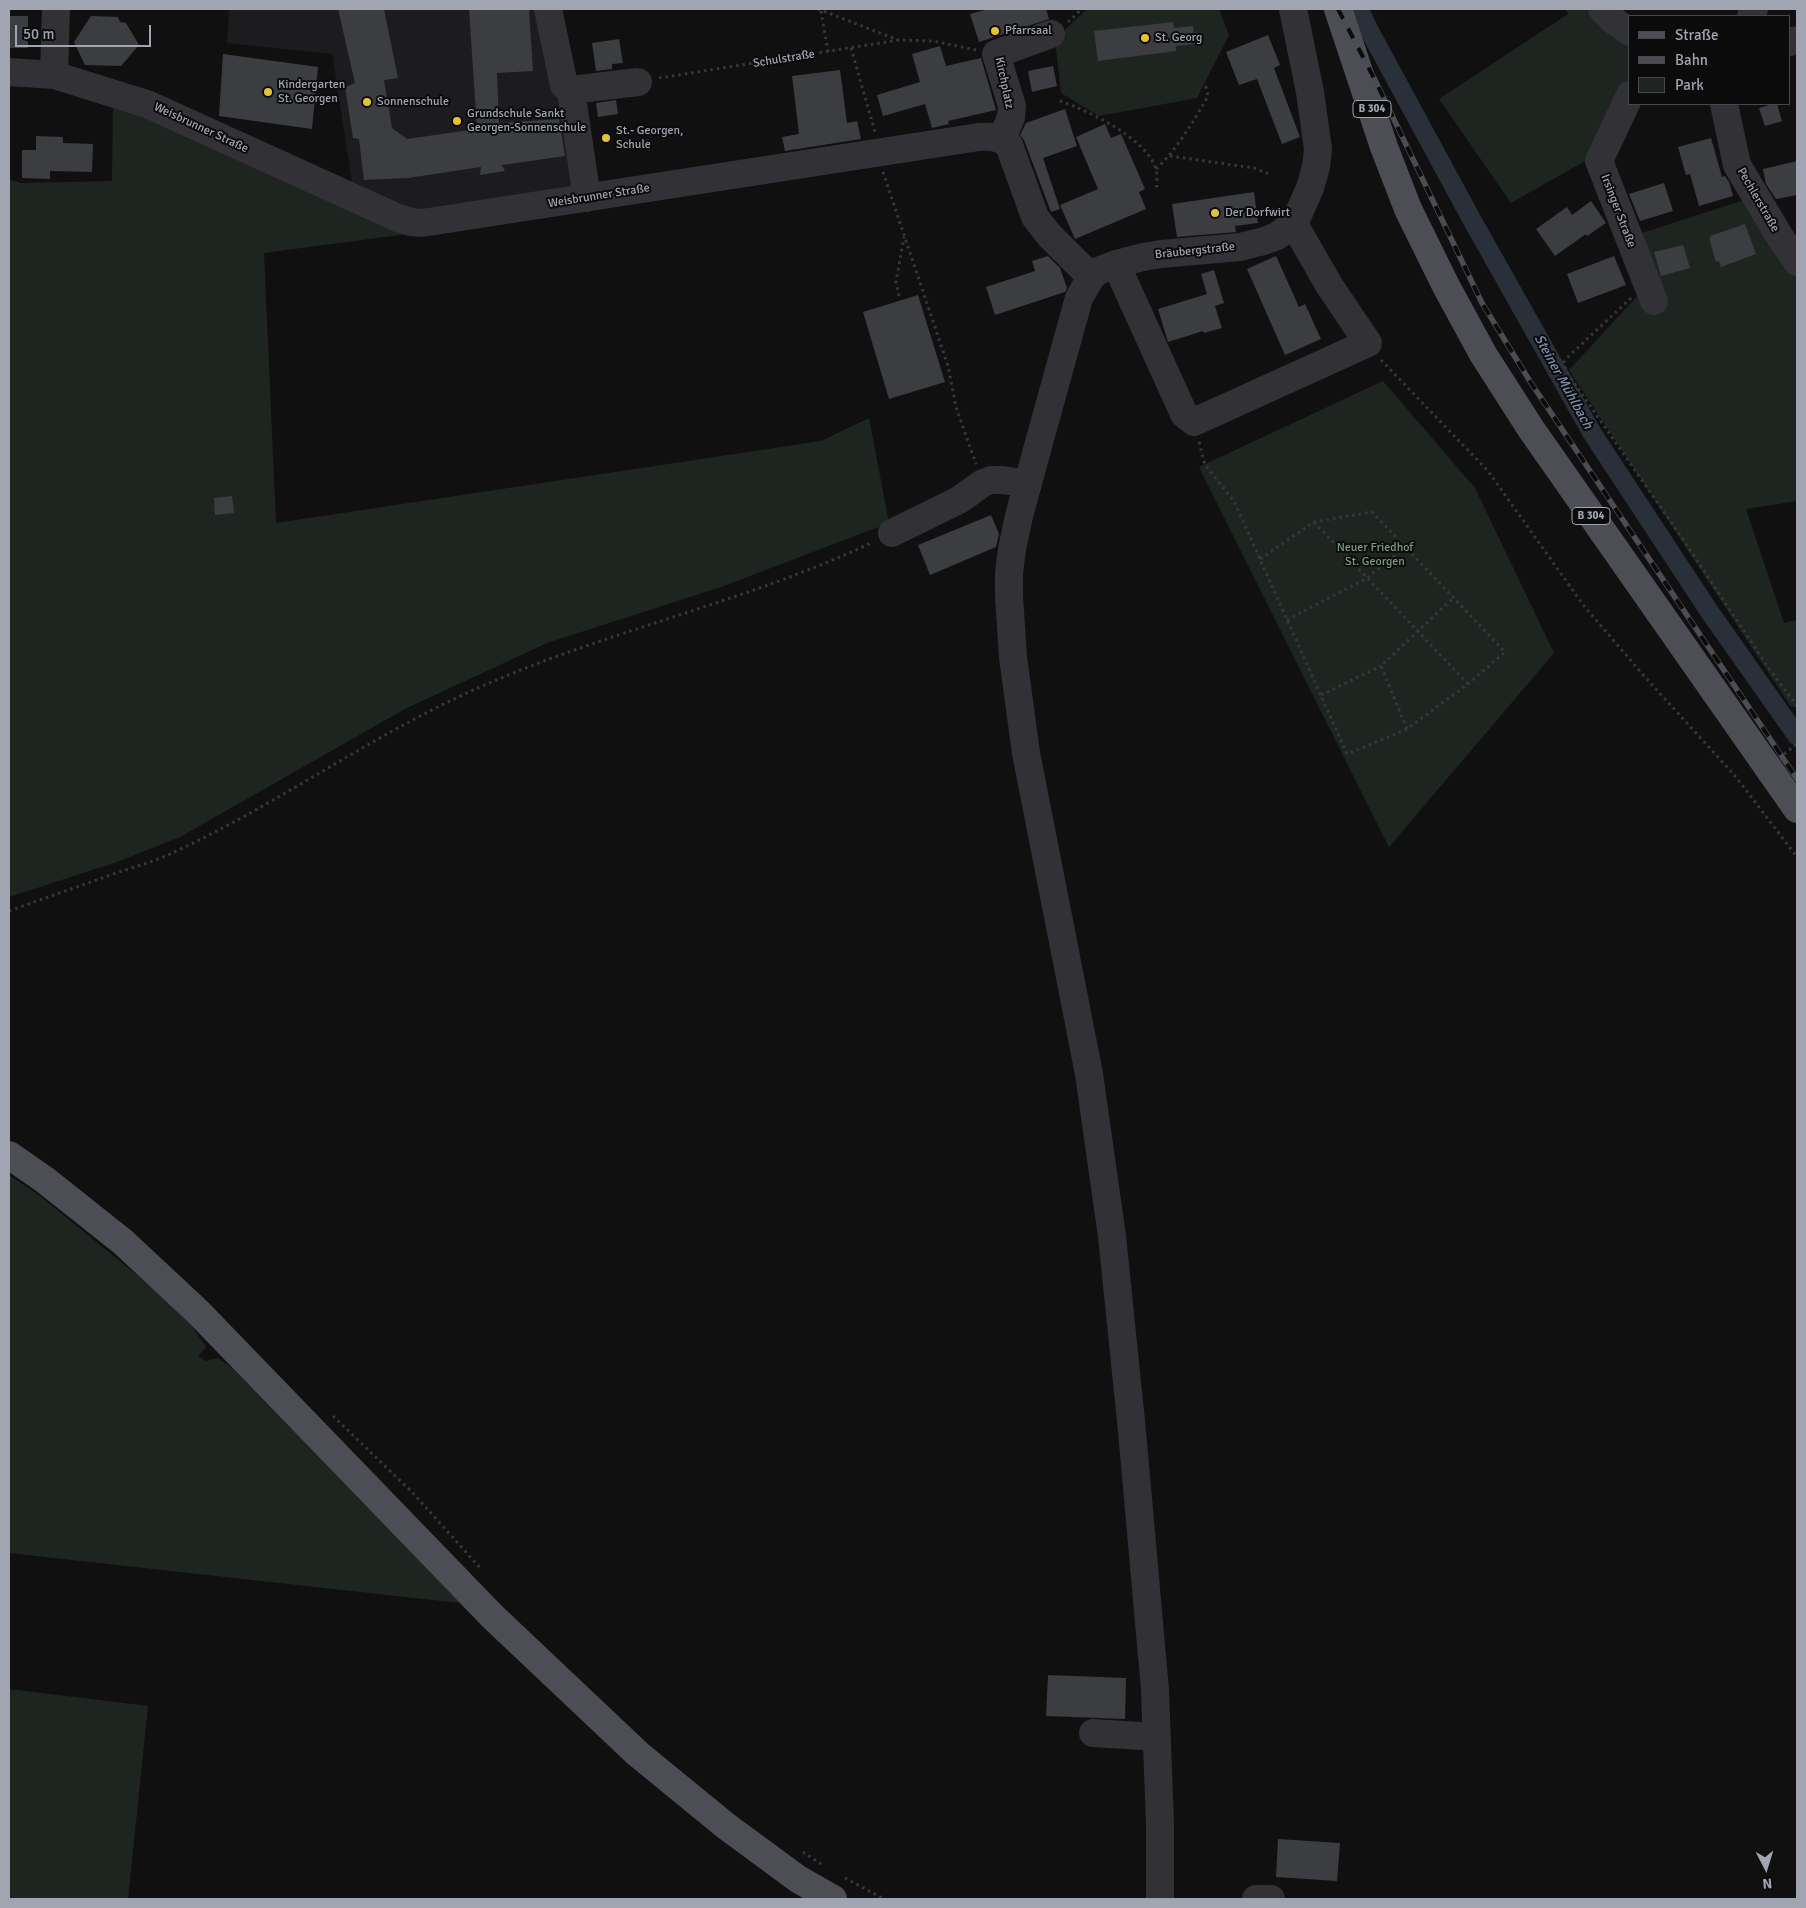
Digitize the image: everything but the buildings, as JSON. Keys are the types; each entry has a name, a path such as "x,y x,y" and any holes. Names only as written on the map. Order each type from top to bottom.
{"main road":[{"name":"B 304","path":"1338,9 1384,147 1408,209 1483,354 1531,429 1797,809"},
{"path":"9,1155 45,1180 122,1242 198,1312 492,1616 638,1754 734,1832 798,1879 837,1888"}],"street":[{"path":"54,75 56,9"},
{"path":"548,9 564,85 571,90 638,82"},
{"path":"1116,264 1184,414 1194,422 1368,343 1329,285 1294,224 1310,188 1316,167 1318,149 1310,92 1293,9"},
{"path":"1602,9 1614,21 1628,31"},
{"name":"Kirchplatz","path":"1002,139 1011,117 1012,106 996,54 1052,34"},
{"name":"Weisbrunner Straße","path":"9,72 54,75 148,104 389,214 411,222 422,223 979,137 993,136 1002,139"},
{"path":"571,90 587,198"},
{"name":"Irsinger Straße","path":"1628,99 1599,161 1650,292"},
{"name":"Pechlerstraße","path":"1724,105 1737,165 1789,234 1797,262"},
{"path":"1002,139 1009,145 1034,217 1049,235 1091,277 1080,298 1028,484 1012,549 1009,596 1013,657 1038,818 1081,1028 1104,1170 1132,1431 1154,1681 1160,1816 1160,1899"},
{"name":"Bräubergstraße","path":"1091,277 1098,271 1116,264 1161,254 1240,247 1277,236 1294,224"},
{"path":"892,533 959,500 983,483 991,480 1028,484"},
{"path":"1093,1734 1157,1737"},
{"path":"1256,1899 1271,1899"}],"path":[{"path":"820,10 899,40"},
{"path":"820,10 828,52"},
{"name":"Schulstraße","path":"638,82 899,40 933,41 996,54"},
{"path":"852,48 883,170 948,366 956,408 983,483"},
{"path":"1156,169 1170,156 1208,96 1205,82"},
{"path":"1060,101 1076,106 1121,131 1142,146 1156,169 1157,189"},
{"path":"1170,156 1254,168 1269,174"},
{"path":"899,296 896,282 904,236"},
{"path":"1650,292 1569,356 1564,362 1566,371 1682,538 1770,670 1797,706"},
{"path":"1368,343 1372,351 1488,471 1584,606 1645,678 1736,777 1797,857"},
{"path":"1194,422 1205,465 1234,501 1347,754 1407,729 1468,684 1505,652 1372,512 1314,522 1260,559"},
{"path":"1314,522 1468,684"},
{"path":"9,911 167,856 222,828 434,710 467,693 531,665 753,590 850,553 892,533"},
{"path":"1287,620 1367,578 1405,547"},
{"path":"1320,695 1381,666 1453,598"},
{"path":"1381,666 1407,729"},
{"path":"1781,756 1797,746"},
{"path":"330,1414 412,1492 485,1574"},
{"path":"802,1851 825,1867"},
{"path":"837,1888 884,1899"}],"shaded area":[{"name":"Grundschule Sankt Georgen-Sonnenschule","path":"229,9 543,9 591,192 425,218 353,188 332,54 227,43"}],"green space":[{"path":"1087,9 1219,9 1229,35 1197,98 1099,116 1061,93 1055,39"},
{"path":"1566,9 1586,9 1589,13 1628,39 1628,87 1592,157 1511,203 1439,99 1568,14"},
{"path":"113,99 422,232 264,253 276,523 821,441 869,418 889,523 721,587 547,643 405,709 180,837 117,862 9,897 9,179 21,183 112,181"},
{"path":"1750,198 1797,269 1797,501 1746,509 1784,623 1797,620 1797,706 1791,707 1569,370 1654,278 1639,234"},
{"name":"Neuer Friedhof St. Georgen","path":"1383,381 1475,488 1554,653 1389,847 1199,467"},
{"path":"9,1175 40,1196 137,1275 187,1319 206,1347 198,1356 206,1361 218,1358 232,1368 460,1603 9,1553"},
{"path":"9,1689 148,1706 128,1899 9,1899"}],"waterway":[{"name":"Steiner Mühlbach","path":"1359,9 1472,220 1592,433 1709,611 1797,736"}],"railway":[{"path":"1338,9 1376,82 1482,303 1531,383 1797,779"}],"place":[{"name":"Pfarrsaal","path":"995,31"},
{"name":"St. Georg","path":"1145,38"},
{"name":"Kindergarten St. Georgen","path":"268,92"},
{"name":"Sonnenschule","path":"367,102"},
{"name":"Grundschule Sankt Georgen-Sonnenschule","path":"457,121"},
{"name":"St.- Georgen, Schule","path":"606,138"},
{"name":"Der Dorfwirt","path":"1215,213"}]}
